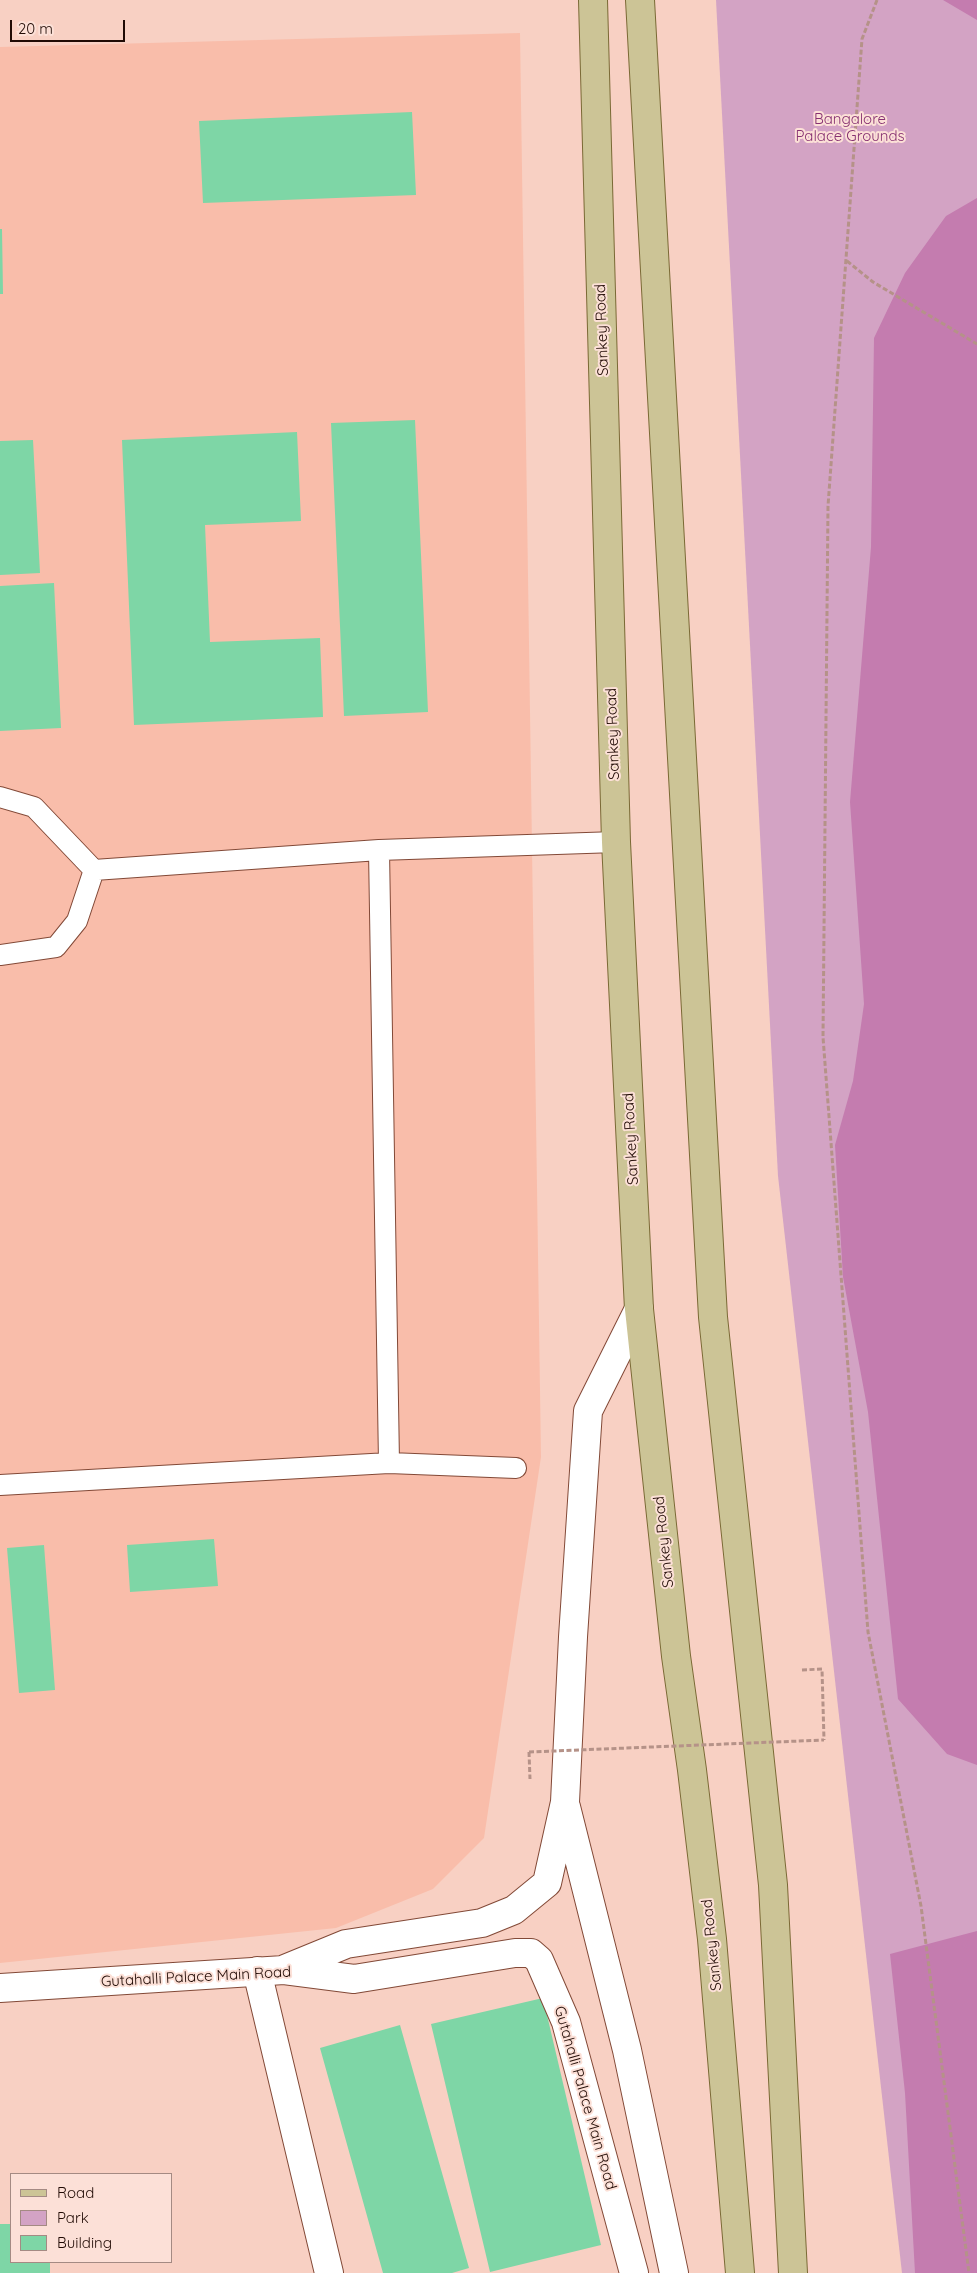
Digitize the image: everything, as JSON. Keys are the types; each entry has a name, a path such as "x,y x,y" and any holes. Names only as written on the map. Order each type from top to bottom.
{"main road":[{"name":"Sankey Road","path":"593,0 616,842 639,1309 676,1656 712,1939 740,2273"},
{"path":"640,0 713,1317 773,1885 793,2273"}],"street":[{"path":"284,1970 346,1944 482,1923 514,1910 547,1883 565,1802 572,1637 588,1411 639,1309"},
{"path":"565,1802 627,2050 674,2273"},
{"name":"Gutahalli Palace Main Road","path":"0,1988 284,1970 354,1979 515,1953 531,1953 539,1960 566,2022 634,2273"},
{"path":"256,1971 329,2273"}],"lane":[{"path":"0,797 34,807 94,870 379,850 616,842"},
{"path":"379,850 389,1463"},
{"path":"0,955 56,947 78,921 94,870"},
{"path":"0,1485 389,1463 516,1468"}],"path":[{"path":"878,0 862,39 828,506 823,1037 868,1632 921,1906 969,2273"},
{"path":"847,260 873,282 977,344"},
{"path":"529,1752 824,1740 822,1669 802,1670"}],"shaded area":[{"path":"943,0 977,0 977,20"},
{"path":"520,33 541,1457 484,1838 433,1889 336,1928 0,1963 0,47"},
{"path":"977,198 977,1765 947,1754 898,1699 868,1412 843,1277 835,1145 853,1081 864,1004 850,802 871,547 874,338 905,273 946,216"},
{"path":"977,1931 977,2273 915,2273 905,2093 890,1954"}],"green space":[{"name":"Bangalore Palace Grounds","path":"716,0 977,0 977,2273 902,2273 778,1176"}],"building":[{"path":"412,112 416,195 203,203 199,121"},
{"path":"0,229 2,229 3,294 0,294"},
{"path":"415,420 428,712 344,716 331,423"},
{"path":"297,432 301,521 205,525 210,642 320,638 323,717 134,725 122,440"},
{"path":"33,440 40,573 0,575 0,441"},
{"path":"54,583 61,728 0,731 0,586"},
{"path":"214,1539 218,1586 130,1592 127,1545"},
{"path":"44,1545 55,1690 19,1693 7,1548"},
{"path":"543,1998 601,2245 490,2272 431,2024"},
{"path":"400,2025 469,2268 452,2273 383,2273 320,2048"},
{"path":"0,2224 10,2224 10,2263 50,2263 50,2273 0,2273"}]}
